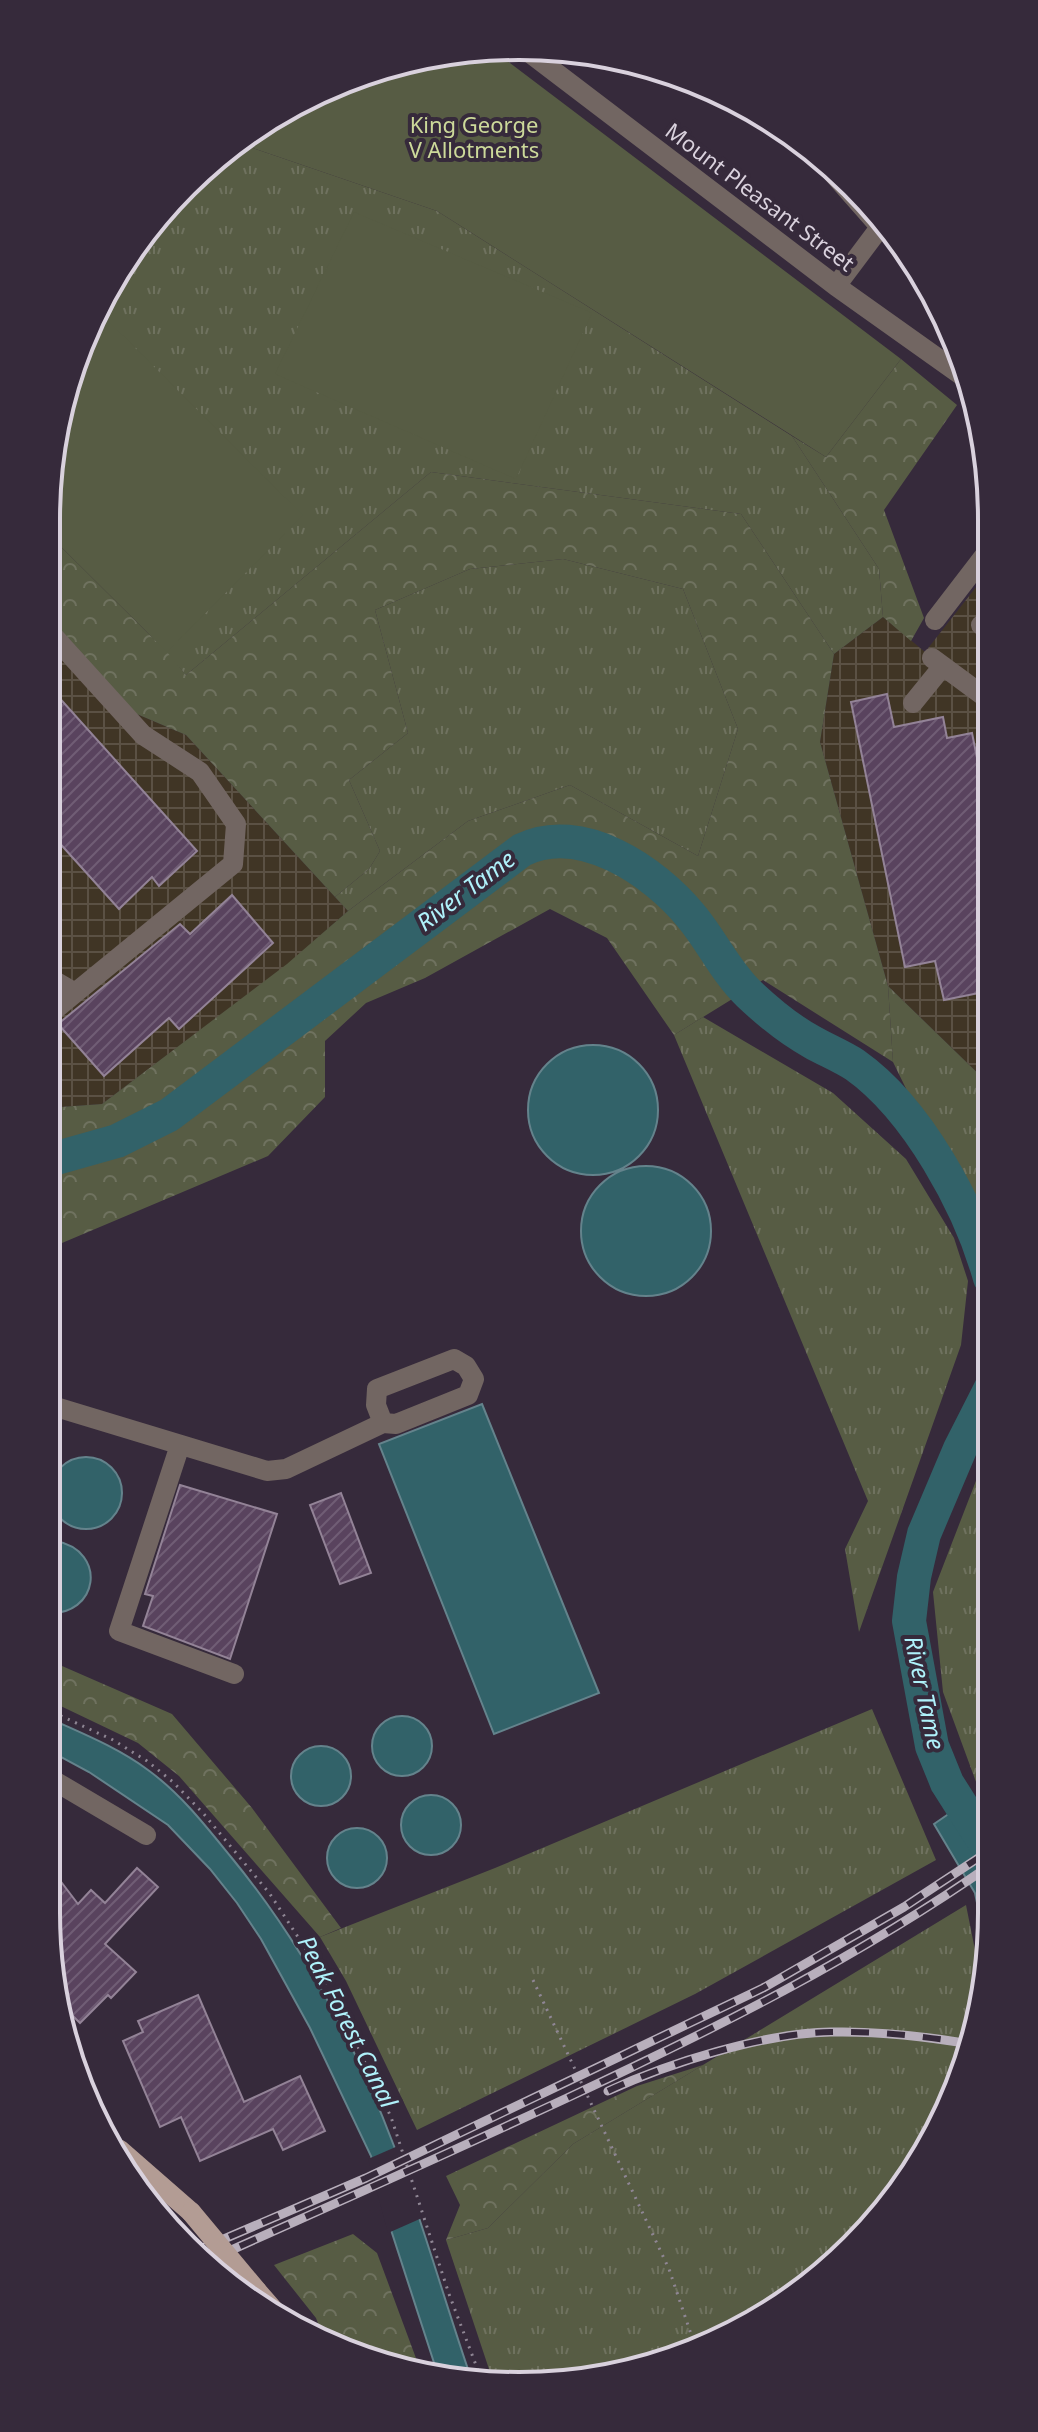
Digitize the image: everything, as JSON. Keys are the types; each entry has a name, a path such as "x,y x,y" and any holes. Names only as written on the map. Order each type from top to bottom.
{"main road":[{"path":"133,2161 191,2212 254,2288"}],"street":[{"name":"Mount Pleasant Street","path":"540,61 836,286 950,361"},
{"path":"836,286 876,232"},
{"path":"935,620 978,564"},
{"path":"60,643 143,735 200,772 236,824 233,864 60,1005"},
{"path":"913,703 938,662 978,689"},
{"path":"60,984 75,993"},
{"path":"60,1408 267,1471 286,1469 383,1423 396,1424 468,1395 474,1379 466,1366 454,1359 377,1389 376,1405 383,1423"},
{"path":"180,1445 119,1631 234,1674"},
{"path":"60,1784 146,1835"}],"path":[{"path":"60,1715 113,1740 173,1782 270,1894 324,1977 391,2117 449,2294 478,2370"},
{"path":"533,1980 669,2269 692,2338"}],"shaded area":[{"path":"978,585 978,1073 888,986 820,742 834,654 883,617 925,652"},
{"path":"60,636 132,712 186,735 348,911 288,964 102,1104 60,1107"},
{"path":"593,1045 618,1050 639,1064 653,1085 658,1110 653,1135 639,1156 618,1170 593,1175 568,1170 547,1156 533,1135 528,1110 533,1085 547,1064 568,1050"},
{"path":"646,1166 671,1171 692,1185 706,1206 711,1231 706,1256 692,1277 671,1291 646,1296 621,1291 600,1277 586,1256 581,1231 586,1206 600,1185 621,1171"},
{"path":"482,1404 599,1693 494,1734 379,1444"},
{"path":"86,1457 100,1460 116,1473 121,1486 119,1507 106,1523 86,1529 72,1526 60,1517 60,1469 66,1463"},
{"path":"60,1542 73,1547 84,1557 90,1569 86,1595 77,1605 60,1611"},
{"path":"402,1716 413,1718 423,1725 430,1735 430,1757 423,1767 413,1774 402,1776 391,1774 381,1767 374,1757 372,1746 374,1735 381,1725 391,1718"},
{"path":"60,1723 124,1754 171,1789 202,1822 281,1924 344,2032 379,2107 415,2204 468,2369 434,2364 371,2156 310,2028 261,1939 210,1869 168,1825 89,1772 60,1756"},
{"path":"321,1746 333,1748 342,1755 349,1764 349,1788 342,1797 333,1804 321,1806 309,1804 300,1797 293,1788 291,1776 293,1764 300,1755 309,1748"},
{"path":"431,1795 452,1804 461,1825 452,1846 431,1855 410,1846 401,1825 410,1804"},
{"path":"969,1800 978,1811 978,1908 975,1893 934,1824"},
{"path":"357,1828 369,1830 378,1837 385,1846 385,1870 378,1879 369,1886 357,1888 345,1886 336,1879 329,1870 327,1858 329,1846 336,1837 345,1830"}],"green space":[{"name":"King George V Allotments","path":"507,60 901,359 826,457 437,211 250,147 316,107 371,84 429,69"},
{"path":"250,147 437,211 792,436 879,569 883,617 834,654 741,514 431,472 186,675 60,535 64,459 84,371 121,289 155,240 194,194"},
{"path":"354,212 592,313 516,479 275,374"},
{"path":"106,319 303,515 167,652 60,546 61,489 69,429 84,371"},
{"path":"901,359 957,405 884,510 924,618 911,641 883,617 879,569 792,436 826,457"},
{"path":"431,472 741,514 834,654 820,742 888,986 893,1062 763,980 674,1035 607,938 550,909 425,978 366,1003 325,1041 325,1097 268,1156 62,1243 60,1249 60,1107 102,1104 287,964 348,911 468,821 570,785 698,856 738,729 683,589 563,559 470,569 375,610 408,733 349,780 380,851 369,869 335,897 186,735 132,712 60,635 60,546 167,652 186,675"},
{"path":"563,559 683,589 738,729 698,856 570,785 468,821 348,911 335,897 369,869 380,851 349,780 408,733 375,610 470,569"},
{"path":"888,986 978,1073 978,1215 917,1111 893,1062"},
{"path":"703,1017 833,1093 906,1159 954,1238 968,1281 961,1345 859,1632 845,1549 868,1501 674,1035"},
{"path":"978,1476 978,1787 943,1692 933,1592"},
{"path":"60,1665 172,1714 252,1808 341,1928 320,1937 179,1776 138,1743 60,1706"},
{"path":"872,1709 936,1860 695,1994 417,2130 346,1981 320,1937 495,1868"},
{"path":"966,1905 976,1954 969,2003 954,2061 931,2116 901,2168 844,2238 774,2295 722,2325 667,2348 579,2368 490,2371 446,2240 488,2228 573,2144"},
{"path":"703,2065 573,2144 488,2228 446,2240 460,2205 446,2176 637,2086"},
{"path":"353,2234 377,2253 417,2360 371,2348 319,2326 316,2318 274,2265"}],"pier":[{"path":"398,2146 422,2218 388,2233 368,2159"}],"building":[{"path":"887,694 894,727 943,717 947,738 972,733 978,763 978,993 944,1000 935,961 905,967 851,702"},
{"path":"60,699 197,851 159,886 152,877 119,909 60,844"},
{"path":"232,895 273,943 179,1029 169,1018 104,1076 60,1026 60,1022 180,924 190,934"},
{"path":"180,1485 277,1514 230,1659 143,1626 153,1596 145,1594"},
{"path":"341,1493 371,1573 340,1584 310,1505"},
{"path":"137,1868 158,1887 105,1944 136,1972 80,2023 72,2015 64,1973 60,1880 78,1904 91,1890 105,1903"},
{"path":"198,1995 244,2102 300,2076 325,2131 283,2150 273,2129 200,2161 181,2117 160,2127 123,2041 143,2032 138,2021"}],"waterway":[{"name":"River Tame","path":"60,1157 117,1141 169,1115 522,850 545,843 568,842 592,846 615,855 657,883 691,916 733,976 756,1000 795,1032 855,1065 878,1084 920,1133 938,1161 978,1243"},
{"name":"River Tame","path":"978,1414 924,1534 914,1577 909,1621 932,1746 947,1783 978,1832"}],"railway":[{"path":"204,2247 366,2178 763,1988 904,1907 978,1858"},
{"path":"215,2257 522,2119 731,2019 838,1961 978,1874"},
{"path":"608,2091 717,2051 776,2038 849,2032 918,2036 959,2042"}],"water label":[{"name":"Peak Forest Canal","path":"347,2022"}]}
